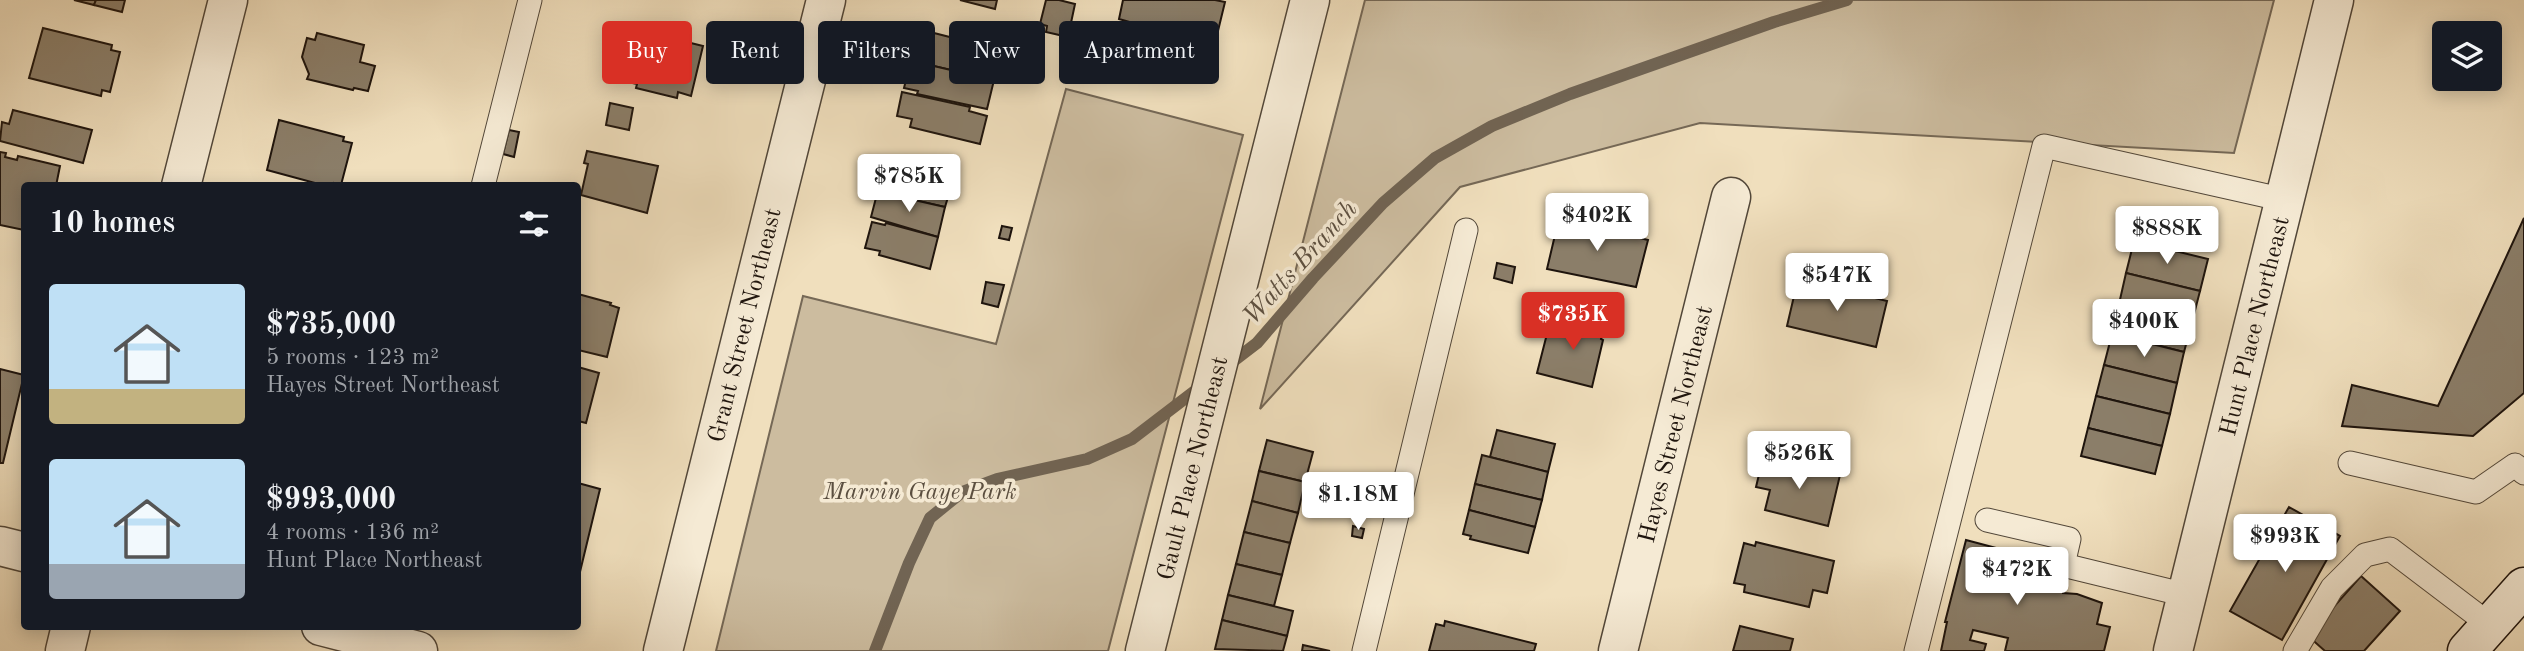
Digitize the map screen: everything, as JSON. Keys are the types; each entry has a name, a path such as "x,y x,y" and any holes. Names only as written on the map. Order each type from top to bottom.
{"street":[{"path":"182,182 228,0"},
{"name":"Grant Street Northeast","path":"663,651 826,0"},
{"name":"Gault Place Northeast","path":"1146,651 1310,0"},
{"name":"Hunt Place Northeast","path":"2173,651 2334,0"},
{"name":"Hayes Street Northeast","path":"1618,651 1731,197"},
{"path":"0,546 21,551"},
{"path":"2479,638 2524,587"},
{"path":"65,651 70,630"},
{"path":"336,630 418,651"}],"lane":[{"path":"484,182 530,0"},
{"path":"1916,651 2044,146 2285,200"},
{"path":"1364,651 1466,230"},
{"path":"2350,463 2476,492 2521,464"},
{"path":"1987,520 2069,539 2063,565 2186,595"},
{"path":"2295,651 2332,588 2365,555 2390,549 2479,638"}],"green space":[{"path":"1365,0 2274,0 2234,153 1700,123 1460,187 1260,409"},
{"name":"Marvin Gaye Park","path":"1066,89 1243,135 1108,651 716,651 803,296 996,344"}],"building":[{"path":"74,0 96,0 94,5"},
{"path":"96,0 125,0 122,12 94,5"},
{"path":"960,0 997,0 995,9"},
{"path":"1046,0 1075,4 1071,21 1059,21 1059,35 1046,32 1045,21 1041,21"},
{"path":"1123,0 1225,2 1219,27 1219,21 1119,19"},
{"path":"43,28 112,45 111,50 120,52 110,92 102,90 101,96 29,78"},
{"path":"317,33 364,45 360,62 375,66 368,91 307,79 309,74 302,57 307,38 315,40"},
{"path":"935,33 949,37 949,70 935,66"},
{"path":"692,43 703,46 691,96 678,92 677,98 636,88 637,84 692,84"},
{"path":"935,66 949,70 949,84 993,84 987,109 917,94 918,91 904,88 905,84 935,84"},
{"path":"902,92 970,107 969,111 987,116 980,144 910,127 912,119 897,116"},
{"path":"610,103 633,108 629,130 606,125"},
{"path":"13,110 92,130 83,163 0,141 2,122 9,124"},
{"path":"279,120 344,137 343,141 352,143 342,182 311,182 267,170"},
{"path":"509,130 519,132 514,157 503,154"},
{"path":"587,151 658,166 647,213 581,195 588,164 584,163"},
{"path":"0,152 6,153 5,157 17,160 18,156 60,166 57,182 21,182 21,229 0,225"},
{"path":"901,163 954,177 945,207 892,195 893,192 880,189 887,165 900,168"},
{"path":"877,194 945,207 938,237 871,217"},
{"path":"1559,218 1648,240 1636,287 1547,269"},
{"path":"2524,218 2524,393 2473,436 2342,426 2352,385 2438,406"},
{"path":"872,222 886,223 938,237 930,269 879,255 880,251 865,248"},
{"path":"1002,226 1012,228 1009,240 999,238"},
{"path":"2134,241 2208,259 2200,291 2126,273"},
{"path":"1497,263 1515,267 1512,283 1494,278"},
{"path":"2126,273 2200,291 2192,322 2119,304"},
{"path":"1798,279 1887,301 1876,347 1787,326"},
{"path":"986,282 1004,285 998,307 982,303"},
{"path":"581,295 611,303 610,305 619,308 607,357 581,351"},
{"path":"2119,304 2192,322 2184,352 2112,334"},
{"path":"1574,316 1605,323 1592,387 1537,373 1549,326 1570,331"},
{"path":"2112,334 2184,352 2177,383 2104,365"},
{"path":"2104,365 2177,383 2170,414 2096,396"},
{"path":"581,368 599,373 586,423 581,422"},
{"path":"0,369 21,374 21,388 3,463 0,463"},
{"path":"2096,396 2170,414 2162,446 2088,428"},
{"path":"2088,428 2162,446 2155,474 2081,456"},
{"path":"1497,430 1555,444 1548,472 1490,457"},
{"path":"1267,440 1313,452 1305,482 1259,471"},
{"path":"1482,455 1548,472 1542,500 1475,484"},
{"path":"1763,458 1840,475 1828,526 1765,510 1770,490 1756,487"},
{"path":"1259,471 1305,482 1298,513 1252,501"},
{"path":"1365,481 1383,485 1380,500 1361,496"},
{"path":"581,484 600,489 581,568"},
{"path":"1475,484 1542,500 1535,527 1469,510"},
{"path":"1252,501 1298,513 1290,543 1244,532"},
{"path":"2289,507 2340,536 2282,640 2230,611"},
{"path":"1469,510 1535,527 1528,553 1470,539 1471,536 1463,534"},
{"path":"1353,526 1364,529 1362,538 1352,536"},
{"path":"1244,532 1290,543 1282,575 1236,564"},
{"path":"1966,540 2030,557 2025,577 2064,586 2063,593 2077,594 2102,603 2097,624 2110,627 2104,651 2005,651 2008,638 1973,630 1970,640 1986,644 1984,651 1941,651 1945,622"},
{"path":"1756,542 1834,561 1827,593 1813,590 1809,607 1744,592 1745,585 1734,583 1744,543 1755,546"},
{"path":"1236,564 1282,575 1274,606 1228,595"},
{"path":"2361,576 2400,611 2364,651 2325,651 2308,636"},
{"path":"1228,595 1293,611 1287,636 1222,620"},
{"path":"1222,620 1287,636 1283,651 1215,649"},
{"path":"1445,621 1536,644 1534,651 1429,651 1436,624 1444,626"},
{"path":"1740,626 1793,639 1790,651 1733,651"},
{"path":"1303,645 1330,651 1302,651"}],"waterway":[{"name":"Watts Branch","path":"1227,366 1257,343 1383,203 1435,158 1492,126 1570,94 1774,22 1847,0"},
{"name":"Watts Branch","path":"875,651 909,563 930,518 962,492 997,479 1087,459 1132,439 1204,384"}]}
